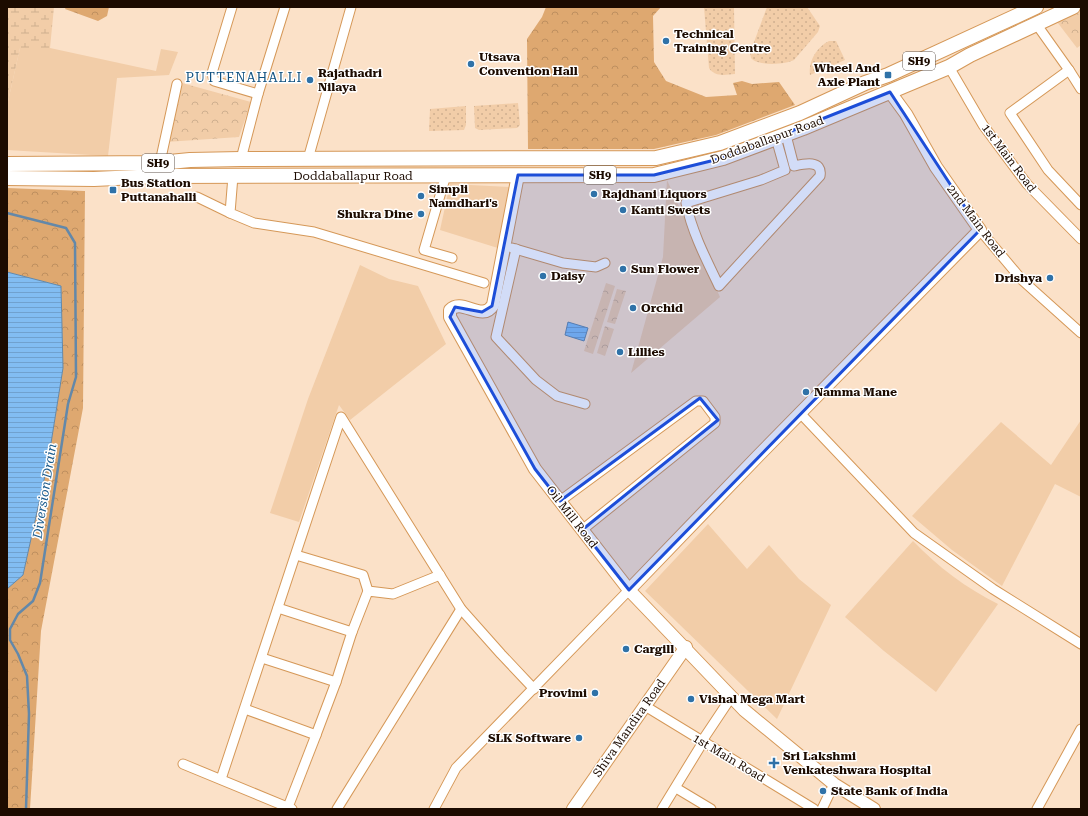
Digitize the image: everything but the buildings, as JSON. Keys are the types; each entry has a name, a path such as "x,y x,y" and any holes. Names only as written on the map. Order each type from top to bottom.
{"main road":[{"name":"Doddaballapur Road","path":"7,178 94,179 159,170 190,160 656,158 720,143 805,110 865,83 888,75 1036,7"},
{"name":"Doddaballapur Road","path":"7,164 159,170 234,176 654,175 723,158 781,137 949,67 970,55 1073,7"},
{"path":"805,110 812,124"}],"street":[{"path":"232,7 212,73 212,78 214,81 258,94"},
{"path":"241,159 258,94 285,7"},
{"path":"308,159 351,7"},
{"path":"1037,25 1081,89"},
{"name":"1st Main Road","path":"949,67 983,125 1027,184 1081,239"},
{"path":"1069,70 1010,113 1048,170 1081,204"},
{"path":"159,170 177,84"},
{"name":"2nd Main Road","path":"890,92 906,114 936,168 980,230 1022,280 1081,333"},
{"path":"781,137 794,166"},
{"path":"781,137 785,170"},
{"path":"809,163 813,164 821,173 820,176 719,286 705,258 689,216 686,203 761,180 794,166 809,163"},
{"path":"446,175 424,250 452,258"},
{"path":"518,175 510,248 497,308 496,337 536,380 557,396 585,404"},
{"path":"230,213 234,176"},
{"path":"198,196 230,213 254,223 314,232 484,283"},
{"path":"434,809 456,768 800,413 980,230"},
{"path":"510,248 563,263 596,266 605,263"},
{"name":"Oil Mill Road","path":"497,308 482,312 460,306 455,307 450,310 450,318 535,469 630,590 686,647 744,710 834,784 874,809"},
{"path":"560,501 696,401 703,401 715,417 715,423 582,530"},
{"path":"800,413 914,533 993,589 1081,644"},
{"path":"221,779 341,417 461,608 534,689"},
{"path":"183,764 290,808 368,591 363,575 296,555"},
{"path":"368,591 393,594 440,575"},
{"path":"278,608 352,632"},
{"path":"337,809 461,608"},
{"name":"Shiva Mandira Road","path":"573,809 686,647"},
{"path":"262,658 336,682"},
{"path":"662,809 732,696"},
{"name":"1st Main Road","path":"645,706 814,809"},
{"path":"245,709 316,735"},
{"path":"1037,809 1081,729"},
{"path":"822,809 834,784"},
{"path":"676,788 711,809"},
{"path":"266,809 269,799"}],"highlighted area":[{"path":"890,92 980,230 629,590 582,530 718,420 700,398 560,501 535,469 450,317 455,307 482,312 492,306 518,175 654,175 723,158"}],"green space":[{"path":"7,7 54,7 50,48 20,48 7,106"},
{"path":"66,7 109,7 107,16 98,21 65,9"},
{"path":"546,7 661,7 653,16 654,62 666,81 706,97 737,95 733,83 742,81 752,84 779,82 795,105 716,135 654,149 528,149 527,39 542,17"},
{"path":"704,7 734,7 735,74 717,74 709,68"},
{"path":"767,7 807,7 820,26 818,32 794,60 790,62 771,64 754,61 751,58 750,53"},
{"path":"1069,7 1081,7 1081,45 1077,48 1051,14"},
{"path":"829,41 836,41 845,60 810,75 810,65 814,55"},
{"path":"20,48 50,48 156,71 161,49 178,52 169,75 117,78 108,156 7,150 7,106"},
{"path":"182,83 251,102 239,137 166,142"},
{"path":"518,103 520,125 517,128 479,130 475,128 474,106"},
{"path":"466,106 466,125 464,130 429,131 430,109"},
{"path":"667,180 720,297 631,373 663,257"},
{"path":"450,184 510,187 501,249 440,230"},
{"path":"7,188 85,191 83,408 41,631 30,809 7,809 7,589 23,575 48,462 63,368 61,286 7,272"},
{"path":"360,265 389,279 418,286 446,344 350,420 339,405 299,522 270,513 308,399"},
{"path":"606,283 615,286 593,354 584,351"},
{"path":"617,289 626,291 615,324 607,322"},
{"path":"605,326 614,329 605,356 597,353"},
{"path":"1081,420 1081,497 1055,484 1002,586 952,550 912,516 1001,422 1051,465"},
{"path":"708,524 747,569 769,545 799,579 831,605 777,719 645,591"},
{"path":"913,541 932,560 953,576 998,604 936,692 884,651 845,617"}],"water":[{"path":"7,272 61,286 63,368 48,462 23,575 7,589"},
{"path":"568,322 588,328 584,341 565,335"}],"waterway":[{"name":"Diversion Drain","path":"7,213 66,228 75,243 76,377 68,404 40,583 33,601 18,614 10,629 10,640 18,654 27,676 29,714 26,809"}],"place":[{"name":"Technical Training Centre","path":"666,41"},
{"name":"Utsava Convention Hall","path":"471,64"},
{"name":"Wheel And Axle Plant","path":"888,75"},
{"name":"Rajathadri Nilaya","path":"310,80"},
{"name":"Bus Station Puttanahalli","path":"113,190"},
{"name":"Rajdhani Liquors","path":"594,194"},
{"name":"Simpli Namdhari's","path":"421,196"},
{"name":"Kanti Sweets","path":"623,210"},
{"name":"Shukra Dine","path":"421,214"},
{"name":"Sun Flower","path":"623,269"},
{"name":"Daisy","path":"543,276"},
{"name":"Drishya","path":"1050,278"},
{"name":"Orchid","path":"633,308"},
{"name":"Lillies","path":"620,352"},
{"name":"Namma Mane","path":"806,392"},
{"name":"Cargill","path":"626,649"},
{"name":"Provimi","path":"595,693"},
{"name":"Vishal Mega Mart","path":"691,699"},
{"name":"SLK Software","path":"579,738"},
{"name":"Sri Lakshmi Venkateshwara Hospital","path":"774,763"},
{"name":"State Bank of India","path":"823,791"}],"district":[{"name":"PUTTENAHALLI","path":"244,77"}]}
